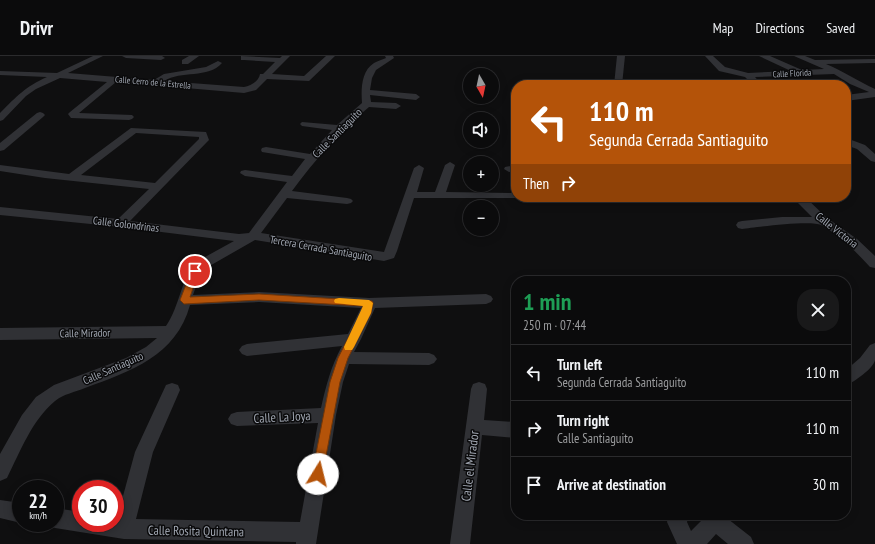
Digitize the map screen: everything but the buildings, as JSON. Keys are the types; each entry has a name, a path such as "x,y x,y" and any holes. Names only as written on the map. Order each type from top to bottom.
{"street":[{"path":"0,118 23,94 57,75 99,56"},
{"path":"126,56 162,58"},
{"path":"185,62 195,56"},
{"path":"263,76 306,79 331,56"},
{"path":"389,56 390,58 388,60 377,64 374,67 368,77 365,92 367,104 396,106"},
{"path":"619,80 621,56"},
{"name":"Calle Florida","path":"710,56 722,69 748,75 836,71"},
{"path":"763,56 803,72"},
{"path":"798,56 836,71 850,80"},
{"path":"244,58 284,58"},
{"path":"263,76 284,58"},
{"path":"813,62 872,60"},
{"path":"155,83 168,75 215,67 218,63"},
{"name":"Calle Cerro de la Estrella","path":"0,74 57,75 248,90 253,88 263,76"},
{"path":"748,75 753,80"},
{"path":"115,79 73,114 74,116 129,117"},
{"path":"851,81 875,93"},
{"path":"365,92 416,97"},
{"path":"851,97 875,93"},
{"name":"Calle Santiaguito","path":"0,472 30,417 48,396 144,356 158,345 169,332 180,314 195,271 201,265 253,236 312,157 339,128 367,104"},
{"path":"0,148 40,115"},
{"path":"305,124 339,128"},
{"path":"72,177 134,130 203,134 204,140 122,223"},
{"path":"851,143 861,147 875,159"},
{"path":"266,150 312,157"},
{"path":"439,196 450,165"},
{"path":"0,168 157,186"},
{"path":"420,168 411,195 511,196"},
{"path":"245,173 295,180"},
{"path":"285,194 347,201"},
{"name":"Tercera Cerrada Santiaguito","path":"253,236 378,258 389,256 411,195"},
{"name":"Calle Victoria","path":"803,202 823,221 853,242 875,264"},
{"name":"Calle Golondrinas","path":"0,211 122,223 239,238 253,236"},
{"path":"742,225 782,221 823,221"},
{"path":"184,300 259,297 369,303 486,299"},
{"path":"307,538 335,382 343,358 366,313 369,303"},
{"name":"Calle Mirador","path":"0,334 169,332"},
{"path":"247,350 354,338"},
{"path":"851,375 866,362 875,349"},
{"path":"343,358 429,359"},
{"name":"Calle el Mirador","path":"460,544 479,389"},
{"path":"124,529 144,452 172,390"},
{"name":"Calle La Joya","path":"236,419 328,415"},
{"path":"475,427 511,430"},
{"path":"0,509 12,511"},
{"path":"678,520 677,522 687,544"},
{"path":"692,544 715,520"},
{"path":"719,520 744,544"},
{"name":"Calle Rosita Quintana","path":"124,529 307,538"}],"slow traffic":[{"path":"339,301 369,303 366,313 349,347"}],"route":[{"path":"195,271 184,300 259,297 369,303 366,313 343,358 335,382 318,474"}]}
